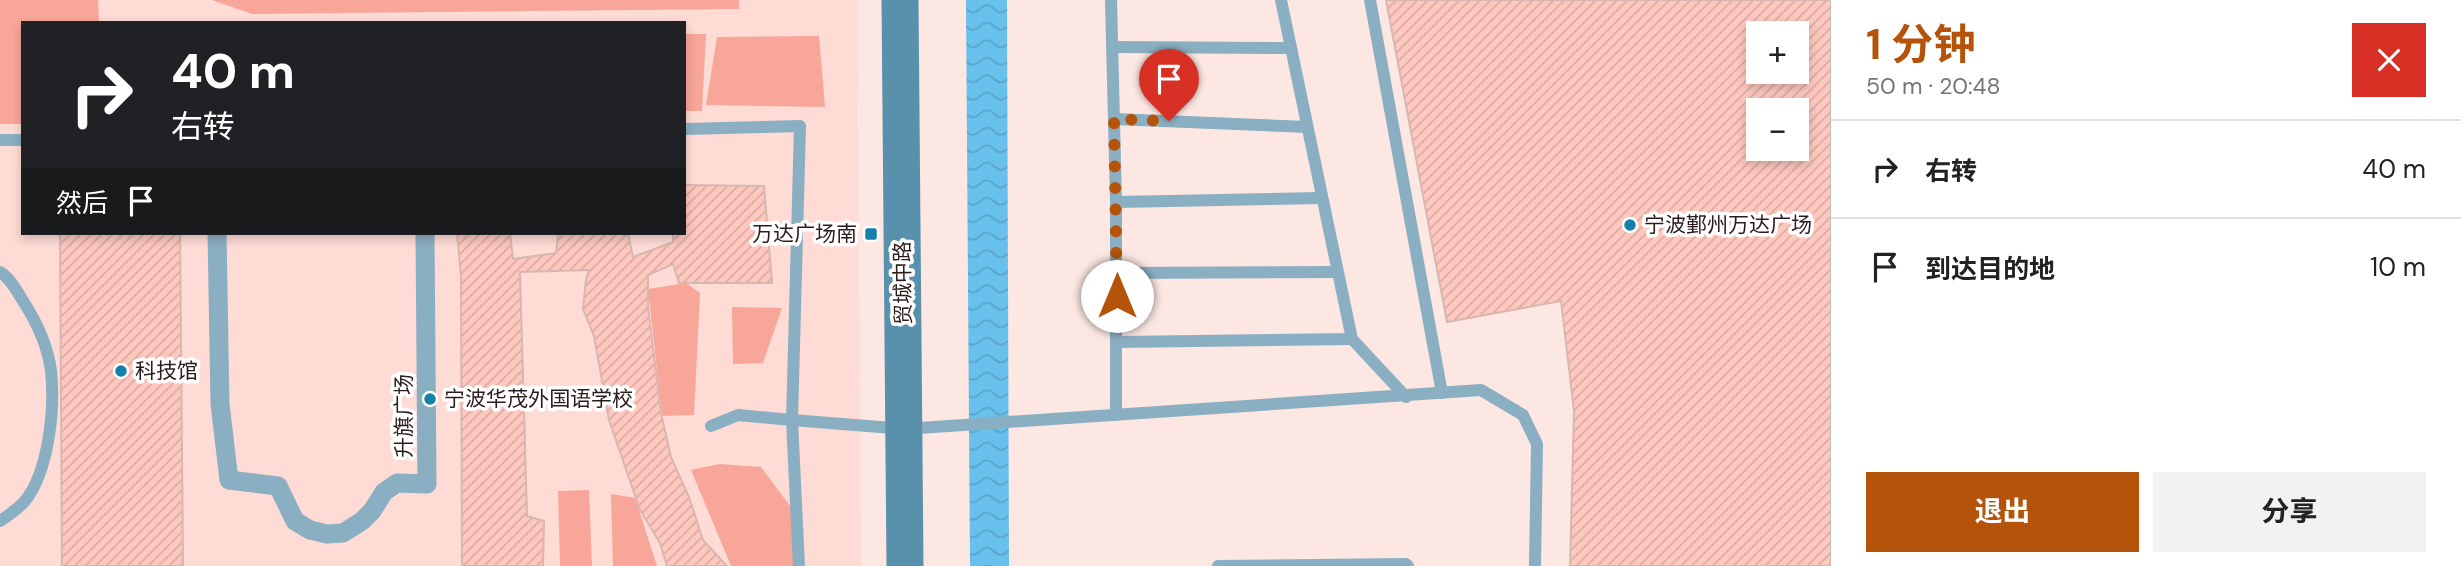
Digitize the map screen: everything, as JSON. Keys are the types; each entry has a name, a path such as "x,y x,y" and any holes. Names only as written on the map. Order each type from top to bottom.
{"main road":[{"name":"贸城中路","path":"900,0 905,566"}],"street":[{"name":"升旗广场","path":"216,235 220,404 229,480 278,486 295,521 310,530 327,534 343,533 362,521 373,511 384,492 397,483 427,484 425,235"}],"lane":[{"path":"1111,0 1117,273 1116,415"},
{"path":"1281,0 1352,339 1406,397"},
{"path":"1370,0 1442,393"},
{"path":"1112,47 1291,48"},
{"path":"1114,119 1307,127"},
{"path":"686,129 800,126 792,420 799,566"},
{"path":"0,140 21,140"},
{"path":"1116,202 1322,198"},
{"path":"0,272 5,275 33,316 51,370 51,434 41,470 27,499 0,521"},
{"path":"1117,273 1337,272"},
{"path":"1117,342 1352,339"},
{"path":"711,426 738,415 905,429 1481,390 1523,415 1537,444 1535,566"},
{"path":"1218,566 1408,566"}],"shaded area":[{"name":"宁波华茂外国语学校","path":"0,0 857,0 861,566 0,566"},
{"path":"0,0 98,0 99,21 21,21 21,124 0,124"},
{"path":"212,0 739,0 739,9 252,14"},
{"path":"686,34 706,34 702,111 686,111"},
{"path":"819,36 825,107 706,105 717,37"},
{"path":"686,283 700,293 694,415 662,416 648,289"},
{"path":"732,307 782,308 763,363 733,364"},
{"path":"720,464 761,467 796,514 799,566 731,566 691,470"},
{"path":"589,490 592,566 560,566 558,491"},
{"path":"611,494 635,498 657,566 613,566"}],"water":[{"path":"966,0 1007,0 1009,566 970,566"}],"building":[{"name":"宁波鄞州万达广场","path":"1386,0 1831,0 1831,566 1570,566 1574,411 1561,301 1447,322"},
{"path":"686,185 764,186 772,283 679,283 673,264 648,275 648,307 661,413 671,457 689,497 703,540 727,566 667,566 660,543 640,510 609,420 594,336 583,309 589,270 520,272 527,516 544,521 543,566 462,566 461,277 457,235 510,235 513,259 556,253 558,235 628,235 633,257 673,242 673,235 686,235"},
{"name":"科技馆","path":"60,235 180,235 183,566 62,566"}],"place":[{"name":"宁波鄞州万达广场","path":"1630,225"},
{"name":"万达广场南","path":"871,234"},
{"name":"科技馆","path":"121,371"},
{"name":"宁波华茂外国语学校","path":"430,399"}],"route":[{"path":"1117,296 1114,119 1169,121"}]}
